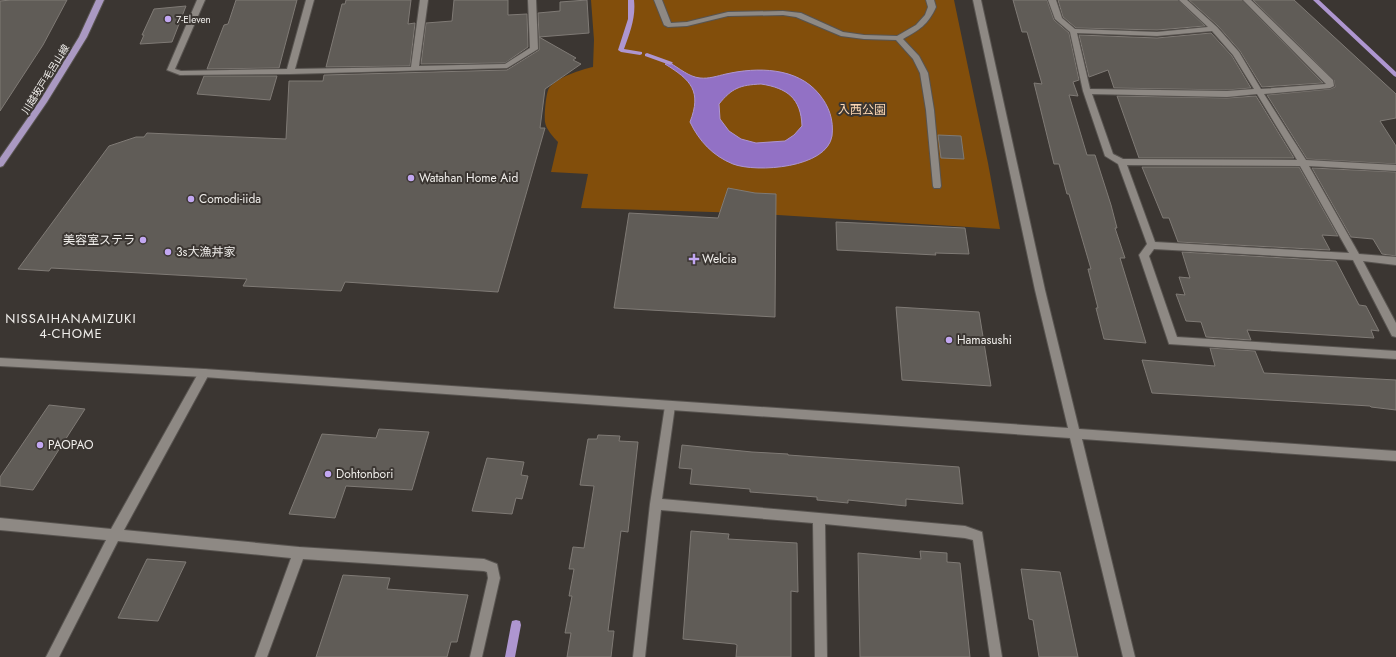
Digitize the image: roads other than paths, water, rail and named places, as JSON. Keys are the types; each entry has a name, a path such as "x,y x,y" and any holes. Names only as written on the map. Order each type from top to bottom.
{"main road":[{"name":"川越坂戸毛呂山線","path":"0,164 44,100 79,43 100,0"}],"street":[{"path":"201,0 171,70 180,73 290,72 507,66 534,49 532,0"},
{"path":"290,72 310,0"},
{"path":"415,69 424,0"},
{"path":"658,0 668,25 687,24 728,14 783,13 798,15 840,34 864,37 898,38 919,27 928,16 932,7 930,0"},
{"path":"976,0 1035,267 1129,657"},
{"path":"1052,0 1059,19 1073,31 1087,91 1109,156 1122,162 1303,164 1396,168"},
{"path":"1183,0 1214,29 1236,54 1260,91 1356,257 1396,333"},
{"path":"1087,91 1227,94 1330,86 1330,82 1247,0"},
{"path":"1073,31 1157,34 1214,29"},
{"path":"898,38 916,58 924,73 932,125 937,186"},
{"path":"1122,162 1152,245"},
{"path":"1152,245 1356,257 1396,261"},
{"path":"1152,245 1144,255 1173,341 1396,355"},
{"path":"0,362 204,373 1076,435 1396,456"},
{"path":"52,657 114,536 204,373"},
{"path":"639,657 656,504 670,406"},
{"path":"656,504 965,532 978,536 996,657"},
{"path":"819,518 821,657"},
{"path":"0,524 114,536 299,552 484,565 493,568 494,578 476,657"},
{"path":"261,657 299,552"}],"waterway":[{"path":"631,0 632,6 630,19 621,50 640,53"},
{"path":"1316,0 1396,75"},
{"path":"647,55 670,63"},
{"path":"510,657 516,625"}],"place":[{"name":"7-Eleven","path":"168,19"},
{"name":"Watahan Home Aid","path":"411,178"},
{"name":"Comodi-iida","path":"191,199"},
{"name":"美容室ステラ","path":"143,240"},
{"name":"3s大漁丼家","path":"168,252"},
{"name":"Welcia","path":"694,259"},
{"name":"Hamasushi","path":"949,340"},
{"name":"PAOPAO","path":"40,445"},
{"name":"Dohtonbori","path":"328,474"}],"district":[{"name":"NISSAIHANAMIZUKI 4-CHOME","path":"71,326"}],"park label":[{"name":"入西公園","path":"862,110"}]}
